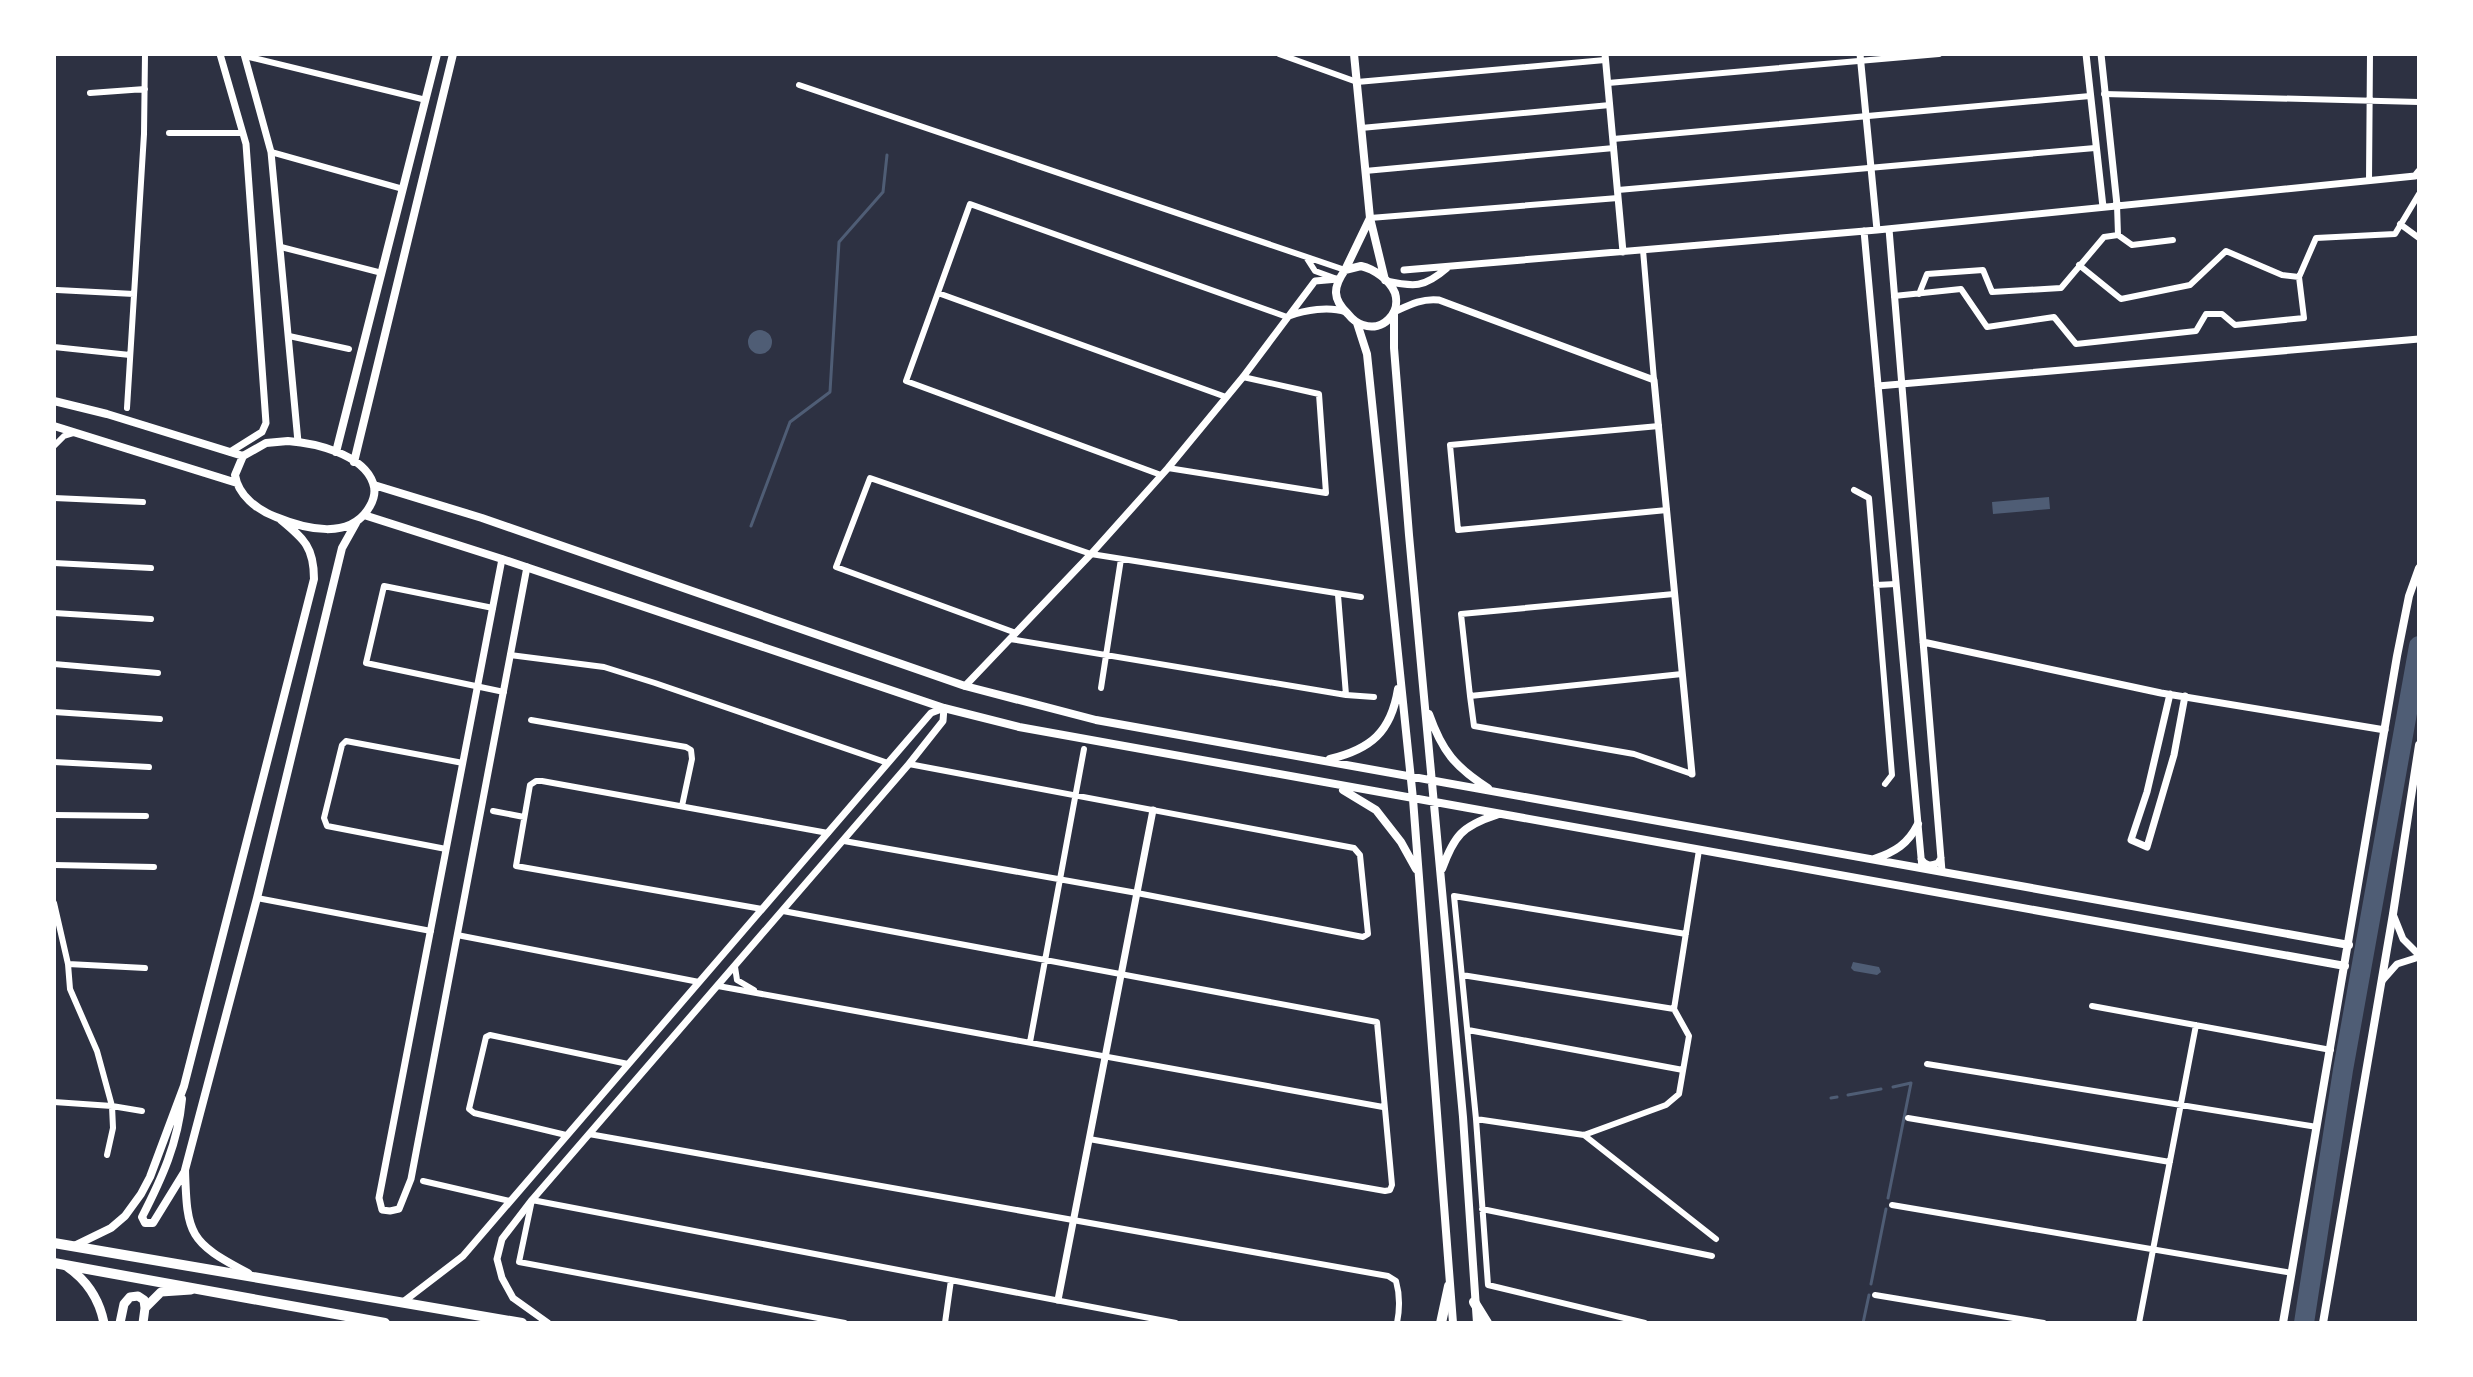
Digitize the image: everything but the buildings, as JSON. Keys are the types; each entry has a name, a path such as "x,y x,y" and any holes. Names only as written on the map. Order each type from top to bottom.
{"highway":[{"path":"54,1243 522,1323"},
{"path":"54,1263 385,1323"},
{"path":"1441,1323 1449,1286"},
{"path":"1474,1302 1487,1323"}],"main road":[{"path":"336,452 437,54"},
{"path":"354,462 453,54"},
{"path":"1354,54 1370,218 1386,281"},
{"path":"1370,218 1335,285 1334,293 1346,312 1365,326 1382,324 1394,312"},
{"path":"1345,270 1352,267 1370,268 1392,287 1396,295 1394,348 1463,1117 1477,1323"},
{"path":"1357,323 1367,354 1413,799 1453,1323"},
{"path":"54,401 243,456"},
{"path":"54,426 237,483"},
{"path":"356,523 328,530 281,520 258,508 242,492 237,483 237,467 243,456 266,443 298,442 336,452 363,469 374,485 496,523 965,686 1096,720 1874,859 1922,864 1942,871 2349,945"},
{"path":"184,1086 180,1127 170,1160 142,1217 145,1223 153,1223 185,1170 257,898 342,548 373,500 374,485"},
{"path":"364,515 944,708 1019,727 2345,966"},
{"path":"73,1246 111,1228 125,1216 141,1194 184,1086 314,579 311,549 281,520"},
{"path":"2283,1323 2406,611 2419,568"},
{"path":"1324,761 1352,754 1379,737 1396,702 1400,676"},
{"path":"1425,704 1438,740 1453,762 1492,791"},
{"path":"2323,1323 2419,745"},
{"path":"1336,786 1376,810 1401,842 1418,873"},
{"path":"1440,874 1454,839 1473,822 1498,815"},
{"path":"1874,859 1893,852 1905,843 1918,824"},
{"path":"185,1170 187,1215 192,1232 206,1248 256,1278"},
{"path":"66,1266 86,1282 104,1323"},
{"path":"145,1308 161,1292 206,1290"},
{"path":"120,1323 124,1304 130,1297 138,1296 144,1300 143,1323"}],"street":[{"path":"127,408 145,54"},
{"path":"220,54 246,144 266,423 262,432 230,452"},
{"path":"1279,54 1357,82 1605,57 1623,252"},
{"path":"1608,83 1860,57 1939,54"},
{"path":"2086,54 2103,207"},
{"path":"2101,54 2118,235"},
{"path":"2369,180 2370,54"},
{"path":"298,442 271,152 245,55 426,100"},
{"path":"1860,57 1877,230"},
{"path":"799,85 1345,270"},
{"path":"90,93 145,89"},
{"path":"2104,94 2419,102"},
{"path":"1365,171 1866,116 2090,96"},
{"path":"1361,128 1610,105"},
{"path":"169,133 243,133"},
{"path":"1370,218 2095,148"},
{"path":"271,152 403,189"},
{"path":"1404,270 1889,229 2415,176 2419,171"},
{"path":"1894,296 1961,289 1987,327 2054,317 2076,344 2196,331 2206,314 2222,314 2235,325 2304,318 2299,277 2316,238 2395,234 2419,194"},
{"path":"1161,475 906,381 970,204 1287,317 1305,310 1337,309 1346,312"},
{"path":"2400,224 2419,238"},
{"path":"1889,229 1942,871"},
{"path":"1864,231 1922,864 1932,865 1941,858"},
{"path":"1919,294 1927,274 1983,270 1992,292 2061,288 2104,237 2118,235 2132,245 2173,240"},
{"path":"281,247 382,273"},
{"path":"1643,250 1692,774 1634,754 1474,726 1461,614 1674,594"},
{"path":"2079,265 2121,299 2190,285 2226,251 2282,275 2299,277"},
{"path":"1306,257 1315,271 1338,279"},
{"path":"1386,281 1408,286 1427,283 1448,266"},
{"path":"965,686 1168,468 1243,377 1315,281 1338,279"},
{"path":"57,290 134,294"},
{"path":"938,293 1226,397"},
{"path":"1394,312 1428,298 1439,300 1654,380"},
{"path":"289,336 349,349"},
{"path":"1878,386 2419,339"},
{"path":"54,347 130,355"},
{"path":"1168,468 1326,493 1319,394 1243,377"},
{"path":"1659,426 1450,445 1458,530 1667,510"},
{"path":"54,446 64,436 77,432"},
{"path":"1361,597 1091,554 870,478 836,567 1013,636 1106,656 1374,697"},
{"path":"1854,490 1869,498 1892,775 1885,784"},
{"path":"54,498 143,502"},
{"path":"502,559 379,1198 382,1210 399,1209 411,1179 527,567"},
{"path":"1101,688 1121,559"},
{"path":"54,563 151,568"},
{"path":"1876,585 1896,584"},
{"path":"493,608 384,586 366,663 504,692"},
{"path":"1338,595 1346,695"},
{"path":"54,613 151,619"},
{"path":"1923,642 2170,694 2385,730"},
{"path":"510,655 604,667 888,763"},
{"path":"54,664 158,673"},
{"path":"1470,696 1682,674"},
{"path":"2170,694 2147,792 2131,840 2147,847 2170,770 2185,696"},
{"path":"402,1303 463,1256 931,713 944,708 943,721 909,764 515,1222 499,1247 497,1259 502,1278 513,1298 548,1323"},
{"path":"54,712 160,719"},
{"path":"531,720 686,747 691,750 692,759 682,806"},
{"path":"446,849 327,826 325,823 342,745 346,741 463,763"},
{"path":"1030,1042 1084,749"},
{"path":"54,762 149,767"},
{"path":"844,841 1363,937 1369,930 1359,851 1354,848 909,764"},
{"path":"762,909 516,866 530,785 536,781 828,833"},
{"path":"1058,1300 1153,810"},
{"path":"493,811 524,817"},
{"path":"54,815 146,816"},
{"path":"1476,1119 1584,1135 1666,1105 1679,1094 1689,1036 1674,1009 1699,850"},
{"path":"54,865 154,867"},
{"path":"1645,1323 1488,1285 1476,1119 1454,896 1686,934"},
{"path":"257,898 431,931"},
{"path":"54,903 68,964 70,989 97,1051 112,1106 113,1128 107,1155"},
{"path":"783,911 1377,1022 1390,1190 1089,1139"},
{"path":"2382,981 2397,964 2419,956 2403,939 2393,914"},
{"path":"457,935 718,986 1383,1107"},
{"path":"68,964 145,968"},
{"path":"735,967 737,980 744,985 785,998"},
{"path":"1462,975 1674,1009"},
{"path":"2092,1006 2331,1050"},
{"path":"2139,1323 2196,1025"},
{"path":"1468,1030 1683,1070"},
{"path":"566,1135 474,1113 469,1109 486,1037 490,1035 628,1064"},
{"path":"1927,1064 2317,1127"},
{"path":"54,1102 142,1111"},
{"path":"1908,1118 2170,1162"},
{"path":"589,1134 1388,1276 1396,1281 1399,1291 1397,1323"},
{"path":"1584,1135 1716,1239"},
{"path":"423,1181 510,1201"},
{"path":"532,1200 1176,1323"},
{"path":"532,1200 519,1262 845,1323"},
{"path":"1892,1205 2292,1273"},
{"path":"1482,1209 1712,1256"},
{"path":"502,1210 507,1219 515,1222"},
{"path":"945,1323 951,1280"},
{"path":"1875,1295 2044,1323"}],"water":[{"path":"760,330 771,337 772,342 765,353 760,354 749,347 748,342 755,331"},
{"path":"2049,497 2050,509 1993,514 1992,502"},
{"path":"1853,962 1879,967 1881,972 1877,975 1854,971 1851,968"}],"waterway":[{"path":"751,526 790,422 830,392 839,242 883,192 887,155"},
{"path":"2304,1323 2343,1070 2419,646"},
{"path":"1888,1198 1911,1083 1893,1087"},
{"path":"1848,1095 1881,1089"},
{"path":"1831,1098 1837,1097"},
{"path":"1871,1284 1886,1209"},
{"path":"1863,1323 1869,1295"}]}
